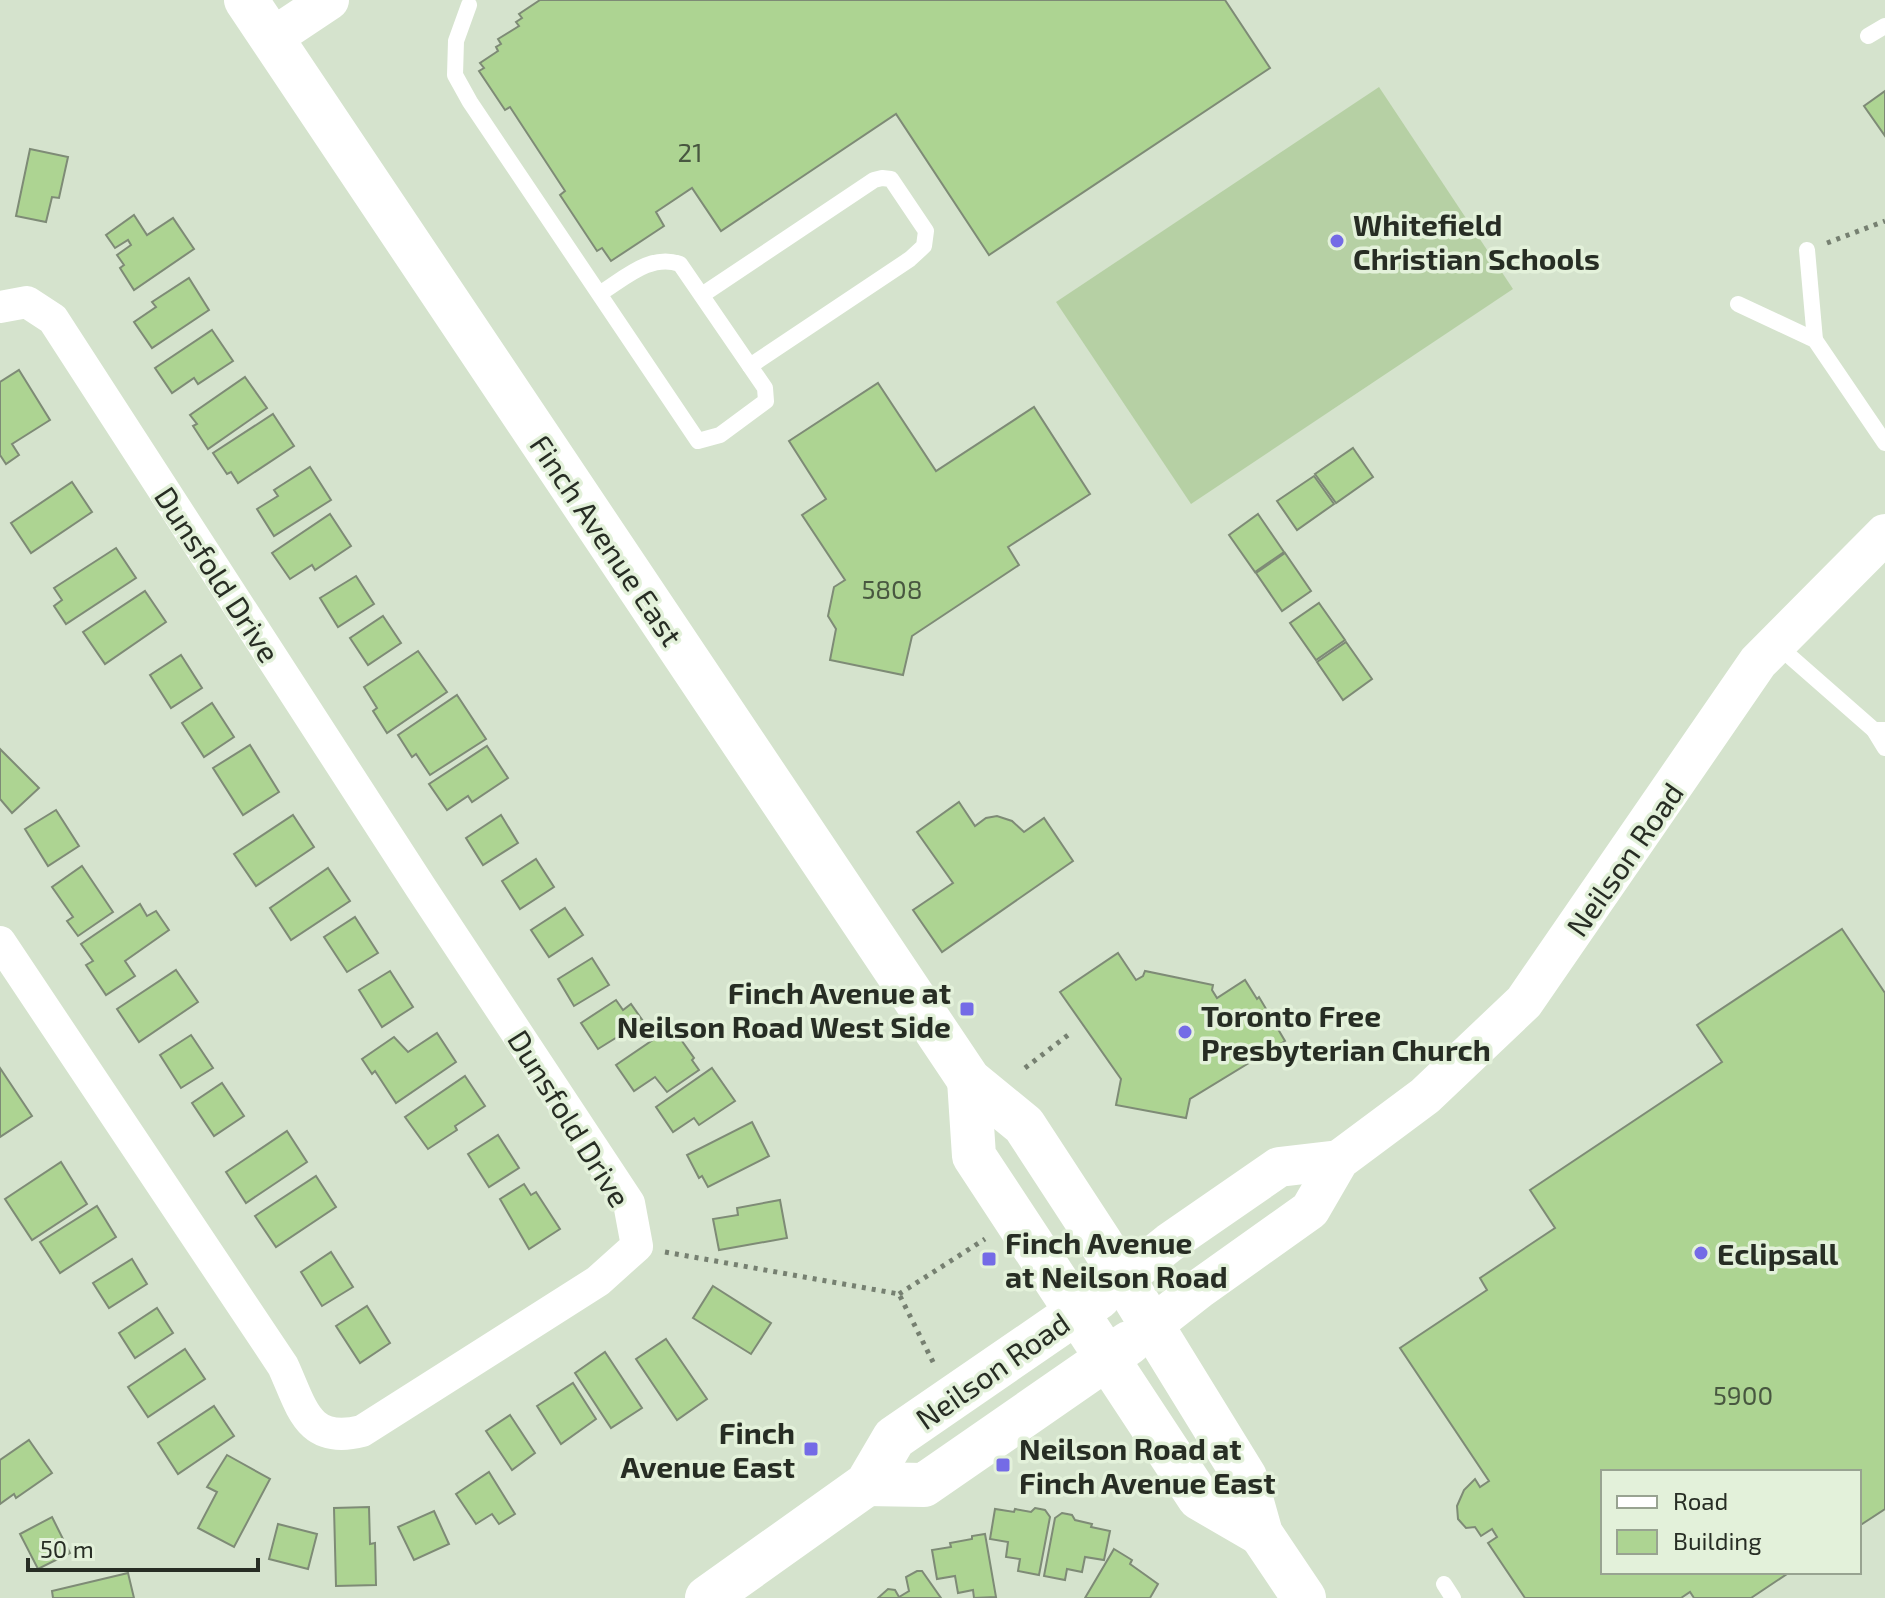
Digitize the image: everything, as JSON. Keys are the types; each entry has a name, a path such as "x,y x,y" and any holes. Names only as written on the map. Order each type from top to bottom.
{"main road":[{"name":"Finch Avenue East","path":"246,0 969,1080 1024,1125 1153,1325 1245,1477 1261,1534 1304,1598"},
{"name":"Finch Avenue East","path":"969,1080 974,1156 1199,1498 1261,1534"},
{"name":"Neilson Road","path":"707,1598 867,1484 894,1438 1124,1279"},
{"name":"Neilson Road","path":"867,1484 924,1485 1153,1325"}],"street":[{"path":"272,38 329,0"},
{"name":"Dunsfold Drive","path":"0,307 27,302 53,319 629,1203 637,1246 598,1281 362,1431 332,1435 319,1429 304,1412 283,1366 0,942"},
{"name":"Neilson Road","path":"1153,1325 1310,1210 1339,1160 1425,1096 1524,1002 1758,662 1885,534"},
{"name":"Neilson Road","path":"1124,1279 1169,1243 1279,1167 1339,1160"}],"lane":[{"path":"470,2 456,41 455,75 470,102 599,294 698,441 720,435 766,401 765,388 680,264 667,259 653,261 599,294"},
{"path":"1868,36 1885,26"},
{"path":"702,295 874,180 891,179 926,231 924,246 910,259 750,366"},
{"path":"1807,250 1815,340 1885,443"},
{"path":"1738,304 1815,340"},
{"path":"1776,644 1880,730 1885,748"}],"path":[{"path":"1807,250 1885,221"},
{"path":"1025,1068 1072,1032"},
{"path":"637,1246 899,1294 1016,1218"},
{"path":"899,1294 952,1398"}],"green space":[{"path":"1379,87 1513,289 1191,504 1056,302"}],"building":[{"path":"540,0 1225,0 1270,68 989,255 896,114 721,231 692,188 656,212 664,226 611,261 602,248 597,251 560,195 565,191 510,107 505,110 479,71 484,68 480,63 498,51 496,47 501,44 498,39 519,26 516,22 522,18 519,14"},
{"path":"1885,91 1885,136 1864,106"},
{"path":"30,149 68,157 59,198 52,197 46,222 16,216"},
{"path":"134,215 147,235 173,218 194,249 134,290 120,268 124,265 117,255 131,245 128,240 115,248 106,235"},
{"path":"189,278 209,310 152,348 134,322 156,307 152,302"},
{"path":"212,330 233,361 198,384 194,378 172,393 155,368"},
{"path":"19,370 50,420 12,444 19,455 6,464 0,455 0,382"},
{"path":"245,377 267,408 208,449 193,426 197,424 190,415"},
{"path":"878,383 936,471 1034,407 1090,494 1008,547 1019,565 912,636 903,675 830,660 836,629 828,616 834,587 845,580 802,515 826,499 789,441"},
{"path":"273,414 294,446 238,483 231,472 227,474 213,453"},
{"path":"1353,448 1373,477 1336,503 1315,474"},
{"path":"310,467 331,500 274,536 257,509 278,496 274,490"},
{"path":"1314,476 1334,504 1297,530 1277,501"},
{"path":"72,482 92,512 31,553 11,523"},
{"path":"330,514 351,546 315,570 312,565 290,579 272,553"},
{"path":"1258,514 1284,552 1255,572 1229,535"},
{"path":"116,548 136,578 66,624 54,606 62,600 54,588"},
{"path":"1285,553 1311,591 1282,611 1256,573"},
{"path":"356,576 374,604 338,627 320,598"},
{"path":"145,591 166,622 105,664 83,632"},
{"path":"1319,603 1345,640 1316,660 1290,623"},
{"path":"383,616 401,643 368,665 350,638"},
{"path":"1346,642 1372,679 1343,700 1317,662"},
{"path":"418,651 447,692 387,733 373,711 377,708 364,687"},
{"path":"181,655 202,688 171,708 150,675"},
{"path":"457,695 486,739 430,775 416,754 412,757 398,735"},
{"path":"212,703 234,737 204,757 182,723"},
{"path":"250,745 279,792 243,815 213,768"},
{"path":"487,746 508,778 472,802 468,796 447,810 429,784"},
{"path":"0,749 39,788 12,813 0,799"},
{"path":"959,802 975,826 986,818 997,816 1012,821 1024,832 1044,818 1073,861 942,952 913,910 953,883 917,832"},
{"path":"56,810 79,846 48,866 25,829"},
{"path":"293,815 314,847 256,886 234,854"},
{"path":"501,815 518,843 483,865 466,838"},
{"path":"536,859 554,887 520,909 502,881"},
{"path":"82,866 113,912 78,936 67,921 73,917 52,887"},
{"path":"328,868 350,901 291,940 270,908"},
{"path":"140,904 147,916 156,911 169,930 125,961 135,976 106,995 86,965 93,961 81,944"},
{"path":"565,908 583,935 549,957 531,930"},
{"path":"355,917 378,953 347,972 324,937"},
{"name":"Eclipsall","path":"1842,929 1885,993 1885,1509 1861,1525 1861,1470 1601,1470 1601,1574 1787,1574 1751,1598 1694,1598 1690,1592 1681,1598 1525,1598 1488,1543 1497,1537 1492,1529 1481,1536 1475,1527 1466,1528 1458,1519 1457,1506 1464,1490 1475,1479 1480,1487 1489,1481 1400,1348 1487,1290 1480,1278 1555,1228 1530,1190 1722,1062 1697,1025"},
{"name":"Toronto Free Presbyterian Church","path":"1118,953 1136,980 1145,971 1213,985 1212,990 1217,998 1245,980 1285,1041 1190,1099 1186,1118 1116,1105 1121,1079 1060,992"},
{"path":"592,958 609,985 574,1006 558,979"},
{"path":"176,970 198,1002 139,1042 117,1009"},
{"path":"390,971 413,1007 382,1027 359,990"},
{"path":"616,1000 623,1010 631,1004 643,1021 598,1049 581,1023"},
{"path":"672,1027 699,1070 667,1092 655,1077 634,1091 616,1065"},
{"path":"437,1033 456,1062 396,1103 375,1071 372,1074 362,1059 394,1037 408,1052"},
{"path":"191,1035 213,1068 181,1088 160,1055"},
{"path":"0,1068 32,1116 0,1137"},
{"path":"712,1068 735,1101 699,1125 694,1118 673,1132 656,1107"},
{"path":"465,1076 485,1106 428,1149 405,1117"},
{"path":"222,1083 244,1116 214,1136 192,1103"},
{"path":"752,1122 769,1156 708,1187 702,1176 699,1178 687,1155"},
{"path":"287,1131 307,1162 246,1203 226,1172"},
{"path":"498,1135 519,1168 489,1187 468,1154"},
{"path":"61,1162 87,1204 32,1240 5,1199"},
{"path":"316,1176 336,1207 276,1247 255,1216"},
{"path":"524,1184 531,1195 536,1192 560,1229 529,1249 500,1199"},
{"path":"780,1200 787,1238 719,1250 713,1219 738,1215 737,1208"},
{"path":"97,1206 116,1237 60,1273 40,1242"},
{"path":"331,1252 353,1287 322,1306 301,1272"},
{"path":"132,1259 147,1284 109,1308 93,1283"},
{"path":"713,1286 771,1323 751,1354 693,1318"},
{"path":"367,1306 390,1343 360,1363 336,1326"},
{"path":"157,1308 173,1333 135,1358 119,1333"},
{"path":"666,1339 707,1399 677,1420 636,1359"},
{"path":"185,1349 205,1379 148,1417 128,1387"},
{"path":"605,1352 642,1408 611,1428 575,1373"},
{"path":"573,1383 596,1419 561,1444 537,1406"},
{"path":"214,1406 234,1436 178,1474 158,1443"},
{"path":"510,1415 535,1453 512,1470 486,1431"},
{"path":"29,1440 52,1473 16,1498 14,1494 0,1504 0,1460"},
{"path":"227,1455 270,1479 234,1547 198,1528 217,1492 207,1487"},
{"path":"489,1472 515,1514 499,1524 492,1514 476,1524 456,1494"},
{"path":"369,1507 370,1544 375,1543 376,1585 336,1586 334,1508"},
{"path":"1035,1508 1045,1510 1050,1517 1039,1575 1018,1571 1020,1559 1006,1557 1008,1542 990,1539 995,1509 1031,1512"},
{"path":"434,1511 449,1544 414,1560 398,1527"},
{"path":"1062,1513 1092,1524 1091,1527 1110,1531 1104,1560 1085,1557 1082,1572 1067,1569 1065,1580 1044,1576 1055,1518"},
{"path":"52,1517 70,1553 38,1569 20,1534"},
{"path":"278,1524 317,1534 308,1569 269,1559"},
{"path":"985,1534 996,1597 974,1598 973,1590 958,1593 955,1576 937,1579 932,1550 951,1547 950,1543"},
{"path":"1114,1549 1132,1560 1130,1564 1158,1584 1150,1598 1085,1598"},
{"path":"922,1571 941,1598 878,1598 888,1589 895,1590 899,1597 909,1591 906,1577"},
{"path":"128,1573 134,1598 53,1598 52,1591"}],"place":[{"name":"Whitefield Christian Schools","path":"1337,241"},
{"name":"Finch Avenue at Neilson Road West Side","path":"967,1009"},
{"name":"Toronto Free Presbyterian Church","path":"1185,1032"},
{"name":"Eclipsall","path":"1701,1253"},
{"name":"Finch Avenue at Neilson Road","path":"989,1259"},
{"name":"Finch Avenue East","path":"811,1449"},
{"name":"Neilson Road at Finch Avenue East","path":"1003,1465"}]}
